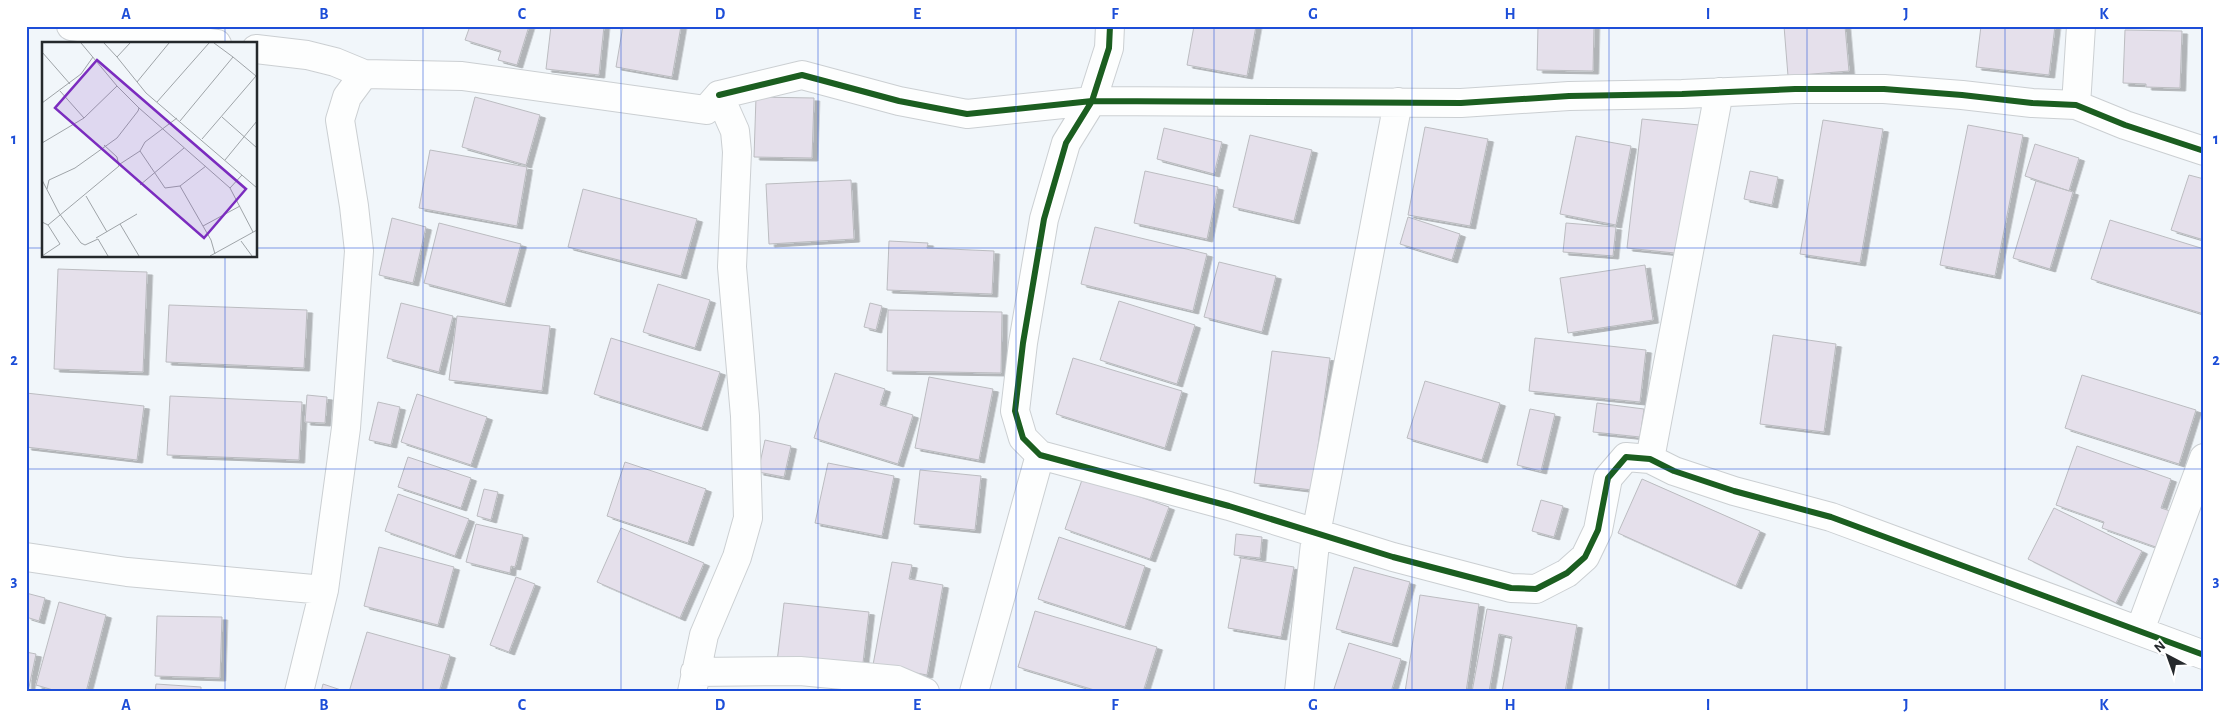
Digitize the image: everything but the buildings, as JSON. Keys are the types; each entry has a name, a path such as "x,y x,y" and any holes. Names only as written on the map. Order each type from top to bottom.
{"street":[{"path":"71,26 201,42"},
{"path":"1110,26 1108,48 1092,101 1066,143 1044,219 1015,411 1023,438 1040,455 1229,506 1316,534 1472,578 1511,588 1536,589 1567,574 1585,557 1598,530 1608,478 1626,458 1650,459 1674,471 1734,491 1831,517 2204,655"},
{"path":"2076,105 2081,26"},
{"path":"258,49 307,55 335,62 364,74 462,76 706,110 718,95 802,75 899,101 967,114 1092,101 1461,103 1569,96 1796,89 1884,89 2032,103 2076,105 2125,125 2204,151"},
{"path":"299,692 324,590 346,428 359,251 354,206 340,120 347,97 364,74"},
{"path":"1650,459 1719,92"},
{"path":"718,95 735,132 737,152 732,267 745,416 748,518 737,557 704,635 694,682 800,671 897,680 925,692"},
{"path":"1299,692 1316,534 1398,102"},
{"path":"974,692 1040,455"},
{"path":"2140,630 2204,458"},
{"path":"26,557 127,572 324,590"}],"cycle path":[{"path":"1110,26 1109,48 1092,101 1066,143 1044,219 1023,343 1015,411 1023,438 1040,455 1229,506 1393,557 1511,588 1536,589 1567,573 1585,557 1598,530 1608,478 1626,457 1650,459 1674,471 1734,491 1831,517 2204,655"},
{"path":"719,95 802,75 899,101 967,114 1092,101 1461,103 1569,96 1795,89 1884,89 2032,103 2076,105 2125,125 2204,151"}]}
